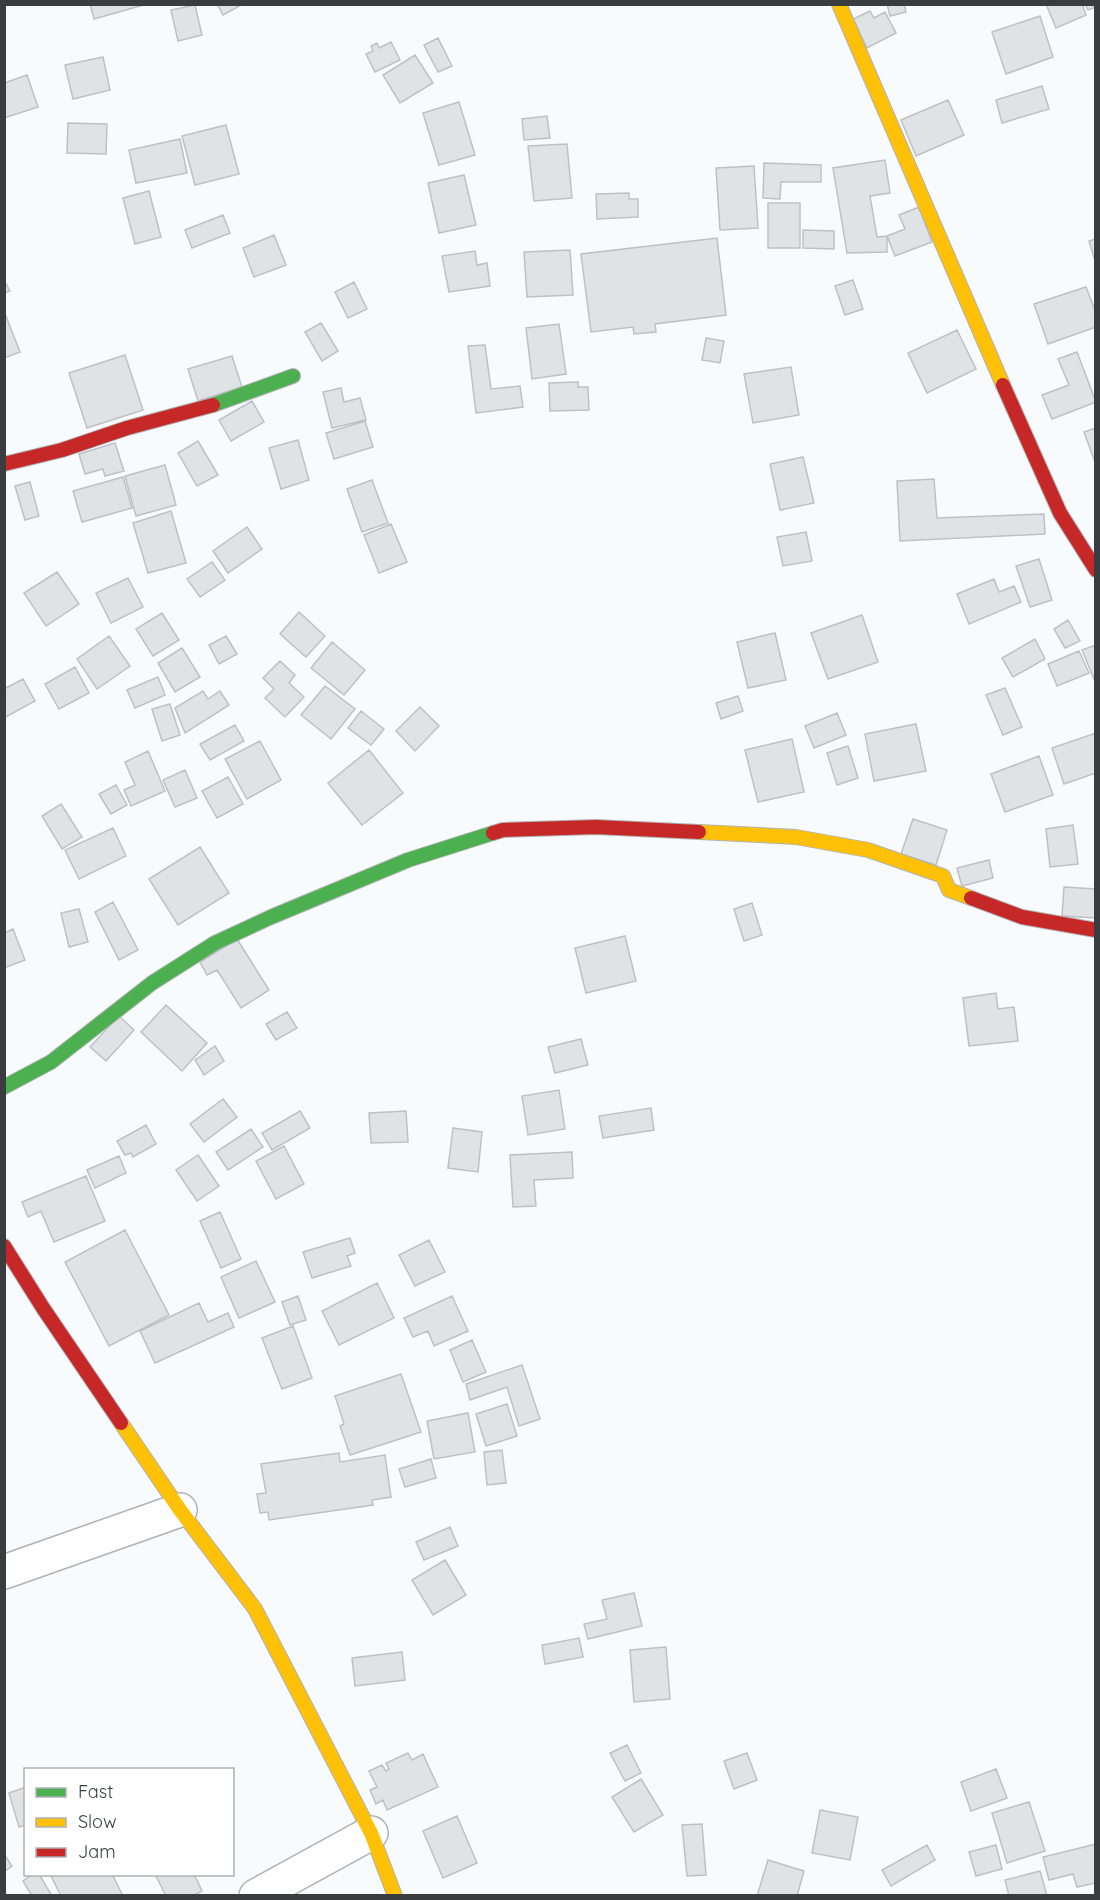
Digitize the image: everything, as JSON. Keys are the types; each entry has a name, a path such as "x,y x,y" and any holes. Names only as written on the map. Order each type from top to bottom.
{"street":[{"path":"839,4 1029,446 1060,513 1095,570"},
{"path":"4,464 62,450 127,428 218,404 293,376"},
{"path":"4,1087 51,1062 152,983 215,943 408,860 503,830 596,827 796,837 868,850 943,876 949,891 1022,917 1095,930"},
{"path":"4,1245 43,1308 180,1510 255,1609 371,1833 395,1896"},
{"path":"4,1572 180,1510"},
{"path":"256,1896 371,1833"}],"building":[{"path":"90,4 147,4 94,19"},
{"path":"217,4 243,4 223,15"},
{"path":"887,4 904,4 906,12 890,16"},
{"path":"1046,4 1082,4 1086,15 1056,28"},
{"path":"1085,4 1096,4 1096,7 1088,10"},
{"path":"195,5 202,35 178,41 171,10"},
{"path":"870,11 874,18 885,12 896,33 867,48 853,19"},
{"path":"1040,16 1053,57 1006,74 992,32"},
{"path":"438,38 452,66 438,72 424,45"},
{"path":"391,42 400,60 375,72 366,54 373,51 371,46 377,43 379,48"},
{"path":"415,55 433,83 400,103 383,75"},
{"path":"103,57 110,90 73,99 65,65"},
{"path":"27,75 38,107 4,118 4,83"},
{"path":"1042,86 1049,109 1002,123 996,100"},
{"path":"948,100 964,135 916,156 901,120"},
{"path":"459,102 475,155 439,165 423,113"},
{"path":"547,116 550,138 524,140 522,119"},
{"path":"68,123 107,124 106,154 67,153"},
{"path":"226,125 239,174 195,185 182,136"},
{"path":"180,139 187,173 136,183 129,150"},
{"path":"567,144 572,198 534,201 528,146"},
{"path":"885,160 890,193 870,196 877,237 887,236 887,252 847,253 833,168"},
{"path":"764,163 821,165 821,182 781,182 780,199 763,198"},
{"path":"754,166 758,228 720,230 716,168"},
{"path":"464,175 476,225 439,233 428,183"},
{"path":"149,191 161,237 135,244 123,198"},
{"path":"629,193 629,199 638,199 638,217 597,219 596,194"},
{"path":"768,203 800,203 800,248 768,248"},
{"path":"919,207 932,242 895,256 887,236 905,229 899,215"},
{"path":"223,215 230,233 192,248 185,230"},
{"path":"803,230 834,231 834,249 803,248"},
{"path":"274,235 286,265 254,277 243,248"},
{"path":"717,238 726,315 655,324 656,332 634,334 633,327 591,332 581,254"},
{"path":"1096,239 1096,264 1089,241"},
{"path":"570,250 573,295 527,297 524,252"},
{"path":"475,251 477,265 487,263 490,286 449,292 442,256"},
{"path":"4,280 10,291 4,293"},
{"path":"853,280 863,309 845,315 835,286"},
{"path":"354,282 367,309 348,318 335,292"},
{"path":"1086,287 1096,313 1096,327 1048,344 1034,304"},
{"path":"4,311 20,352 4,358"},
{"path":"321,323 338,351 322,361 305,332"},
{"path":"559,324 566,374 532,379 526,328"},
{"path":"957,330 976,369 927,393 908,353"},
{"path":"706,338 724,341 720,363 702,360"},
{"path":"485,345 491,389 520,386 523,407 476,413 468,346"},
{"path":"1077,352 1096,402 1052,419 1042,395 1069,385 1058,359"},
{"path":"125,355 143,410 87,428 69,373"},
{"path":"232,356 242,387 198,401 188,369"},
{"path":"791,367 799,415 753,423 744,374"},
{"path":"578,382 578,387 588,387 589,410 550,411 549,383"},
{"path":"341,388 344,402 360,398 366,420 332,428 323,392"},
{"path":"252,401 264,422 231,441 219,420"},
{"path":"365,421 373,447 334,459 326,433"},
{"path":"1096,428 1096,465 1084,432"},
{"path":"298,440 309,480 281,489 269,448"},
{"path":"198,441 218,475 197,486 178,453"},
{"path":"115,443 124,471 105,476 103,469 85,474 79,454"},
{"path":"803,457 814,503 780,510 770,464"},
{"path":"165,465 176,505 136,516 125,476"},
{"path":"123,477 132,508 82,522 73,491"},
{"path":"934,479 937,518 1044,514 1045,534 900,541 897,481"},
{"path":"372,480 388,523 362,532 347,489"},
{"path":"30,482 39,516 25,520 15,486"},
{"path":"171,511 186,563 148,573 133,523"},
{"path":"391,524 407,562 379,573 364,535"},
{"path":"247,527 262,549 228,573 213,551"},
{"path":"806,532 812,561 783,566 777,537"},
{"path":"1039,559 1052,600 1030,607 1016,566"},
{"path":"212,562 225,580 200,597 187,579"},
{"path":"57,572 79,604 46,626 24,593"},
{"path":"128,578 143,607 111,623 96,593"},
{"path":"994,579 999,592 1014,586 1021,602 969,624 957,594"},
{"path":"299,612 325,636 306,657 280,634"},
{"path":"162,613 179,640 153,656 136,629"},
{"path":"862,615 878,662 828,679 811,633"},
{"path":"1068,620 1080,641 1065,648 1054,629"},
{"path":"775,633 786,680 748,688 737,642"},
{"path":"109,636 130,666 97,689 77,659"},
{"path":"226,636 237,654 219,664 209,645"},
{"path":"1035,639 1045,659 1013,677 1002,658"},
{"path":"332,642 365,670 344,695 311,668"},
{"path":"1096,645 1096,684 1082,650"},
{"path":"182,648 200,677 175,692 158,663"},
{"path":"1079,651 1089,673 1057,686 1048,664"},
{"path":"280,661 295,675 289,683 304,697 285,717 265,698 274,689 263,678"},
{"path":"75,667 89,693 59,709 45,684"},
{"path":"158,677 165,695 135,708 127,690"},
{"path":"23,679 35,701 4,718 4,689"},
{"path":"325,686 355,709 331,739 301,715"},
{"path":"1005,688 1022,727 1003,735 986,695"},
{"path":"203,691 208,699 220,691 229,705 185,733 175,708"},
{"path":"738,696 743,711 721,719 716,703"},
{"path":"170,704 180,735 162,741 152,709"},
{"path":"420,707 439,726 415,751 396,731"},
{"path":"361,711 384,729 371,745 348,728"},
{"path":"837,713 846,735 814,748 805,726"},
{"path":"916,724 926,771 874,781 865,734"},
{"path":"235,725 244,741 210,760 200,744"},
{"path":"1096,733 1096,773 1064,784 1052,748"},
{"path":"792,739 804,792 758,802 745,750"},
{"path":"260,741 281,780 247,799 225,759"},
{"path":"848,746 858,778 837,785 827,753"},
{"path":"369,750 403,793 362,825 328,783"},
{"path":"148,751 165,791 131,806 124,790 135,785 125,762"},
{"path":"1039,756 1053,795 1005,812 991,774"},
{"path":"185,770 197,798 175,807 163,780"},
{"path":"228,777 243,804 217,818 202,791"},
{"path":"116,785 127,805 111,814 99,794"},
{"path":"61,804 82,837 62,849 42,816"},
{"path":"913,819 947,830 936,865 901,854"},
{"path":"1073,825 1078,864 1050,867 1046,829"},
{"path":"113,828 126,856 79,879 65,850"},
{"path":"200,847 229,893 178,925 149,879"},
{"path":"989,860 993,878 962,886 957,868"},
{"path":"1064,887 1096,889 1096,918 1062,916"},
{"path":"113,902 138,950 119,960 95,912"},
{"path":"752,903 762,935 744,941 734,909"},
{"path":"79,909 88,942 69,947 61,913"},
{"path":"13,929 25,960 4,968 4,933"},
{"path":"625,936 636,981 586,993 575,948"},
{"path":"237,939 269,990 241,1008 217,970 207,975 200,962"},
{"path":"996,993 998,1009 1014,1007 1018,1041 969,1046 963,998"},
{"path":"166,1005 207,1043 182,1071 141,1032"},
{"path":"287,1012 297,1028 276,1040 266,1024"},
{"path":"119,1016 134,1030 106,1061 90,1047"},
{"path":"581,1039 588,1065 555,1073 548,1047"},
{"path":"215,1046 224,1061 204,1075 195,1060"},
{"path":"559,1090 565,1129 528,1135 522,1096"},
{"path":"223,1099 237,1117 204,1142 190,1124"},
{"path":"651,1108 654,1130 603,1138 599,1116"},
{"path":"300,1111 310,1128 272,1150 262,1133"},
{"path":"406,1111 408,1142 371,1143 369,1113"},
{"path":"146,1125 156,1144 133,1157 131,1153 125,1155 117,1141"},
{"path":"453,1128 482,1132 478,1172 448,1168"},
{"path":"251,1129 263,1147 228,1170 216,1152"},
{"path":"284,1146 304,1184 276,1199 256,1161"},
{"path":"572,1152 573,1178 534,1180 536,1206 513,1207 510,1155"},
{"path":"198,1155 219,1186 197,1201 176,1170"},
{"path":"119,1156 126,1173 95,1188 87,1170"},
{"path":"86,1176 105,1221 54,1242 41,1211 28,1217 22,1202"},
{"path":"220,1212 241,1259 221,1268 200,1221"},
{"path":"125,1230 169,1315 109,1346 65,1262"},
{"path":"350,1238 355,1253 347,1256 351,1266 312,1278 303,1252"},
{"path":"429,1240 445,1272 415,1286 399,1255"},
{"path":"256,1261 275,1302 239,1318 221,1277"},
{"path":"377,1283 394,1318 339,1345 322,1311"},
{"path":"298,1296 306,1320 290,1325 282,1302"},
{"path":"452,1296 468,1331 434,1346 428,1331 413,1337 404,1318"},
{"path":"199,1303 208,1322 228,1313 234,1327 155,1363 140,1331"},
{"path":"293,1326 312,1378 282,1389 262,1338"},
{"path":"472,1340 486,1372 463,1382 450,1350"},
{"path":"522,1365 540,1419 519,1426 507,1387 470,1400 466,1384"},
{"path":"401,1374 421,1432 350,1455 340,1426 344,1424 335,1396"},
{"path":"507,1404 517,1436 486,1446 476,1414"},
{"path":"468,1413 475,1452 434,1459 427,1421"},
{"path":"502,1450 506,1483 487,1485 484,1452"},
{"path":"339,1453 340,1462 385,1455 391,1497 372,1500 373,1505 269,1520 268,1512 260,1513 257,1494 266,1493 261,1464"},
{"path":"431,1459 436,1478 405,1487 399,1469"},
{"path":"450,1527 458,1546 424,1560 416,1542"},
{"path":"445,1560 466,1595 433,1615 412,1580"},
{"path":"634,1593 642,1626 588,1639 584,1624 607,1619 602,1600"},
{"path":"579,1638 583,1657 545,1664 542,1645"},
{"path":"666,1647 670,1699 634,1702 630,1650"},
{"path":"402,1652 405,1680 355,1686 352,1658"},
{"path":"627,1745 641,1773 625,1781 610,1753"},
{"path":"408,1753 412,1760 423,1754 438,1787 387,1810 383,1800 376,1804 370,1790 377,1787 369,1771 382,1765 386,1771 389,1769 386,1763"},
{"path":"747,1753 757,1780 734,1789 724,1761"},
{"path":"996,1769 1007,1798 971,1811 961,1782"},
{"path":"641,1779 663,1815 634,1832 612,1797"},
{"path":"24,1788 24,1826 19,1827 9,1793"},
{"path":"1029,1802 1045,1851 1007,1863 992,1813"},
{"path":"820,1810 858,1817 850,1860 812,1853"},
{"path":"457,1816 477,1863 443,1878 423,1831"},
{"path":"702,1824 706,1875 687,1876 682,1825"},
{"path":"1096,1844 1096,1883 1077,1887 1073,1874 1049,1880 1043,1857"},
{"path":"927,1845 935,1860 891,1886 882,1870"},
{"path":"996,1845 1002,1869 976,1876 969,1852"},
{"path":"4,1854 12,1866 4,1872"},
{"path":"768,1860 804,1871 797,1896 757,1896"},
{"path":"1040,1871 1047,1896 1009,1896 1005,1880"},
{"path":"30,1876 40,1876 52,1896 32,1896 23,1881"},
{"path":"51,1876 113,1876 123,1896 61,1896"},
{"path":"156,1876 195,1876 202,1891 193,1896 166,1896"}],"traffic: fast":[{"path":"213,405 293,376"},
{"path":"4,1087 51,1062 152,983 215,943 408,860 493,833"}],"traffic: slow":[{"path":"839,4 1003,385"},
{"path":"699,832 796,837 868,850 943,876 949,890 971,898"},
{"path":"121,1423 180,1510 255,1609 371,1833 395,1896"}],"traffic: jam":[{"path":"1003,385 1060,513 1096,570"},
{"path":"4,464 62,450 127,428 213,405"},
{"path":"493,833 503,830 596,827 699,832"},
{"path":"971,898 1022,917 1096,930"},
{"path":"4,1246 121,1423"}]}
